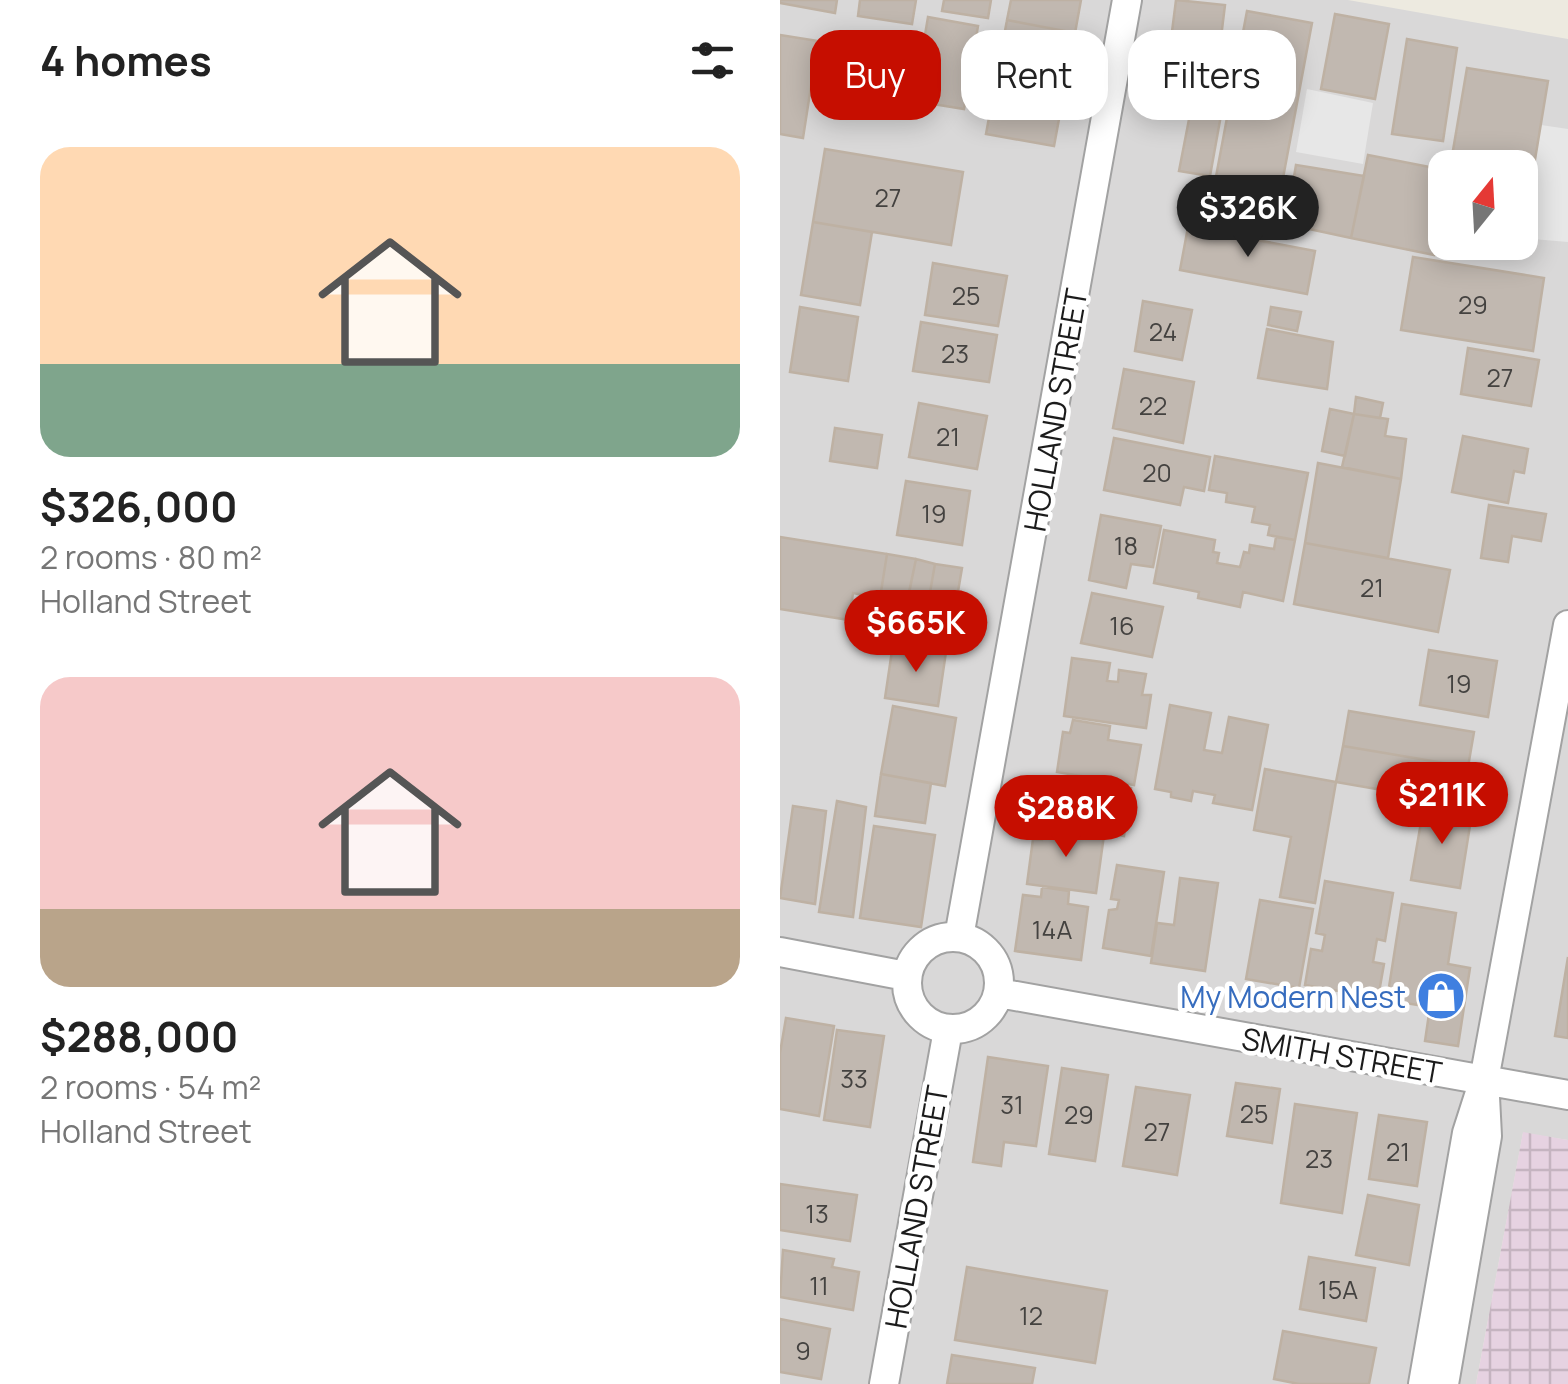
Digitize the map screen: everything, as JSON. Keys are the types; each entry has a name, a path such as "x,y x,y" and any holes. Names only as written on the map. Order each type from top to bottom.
{"street":[{"name":"HOLLAND STREET","path":"959,937 1127,0"},
{"path":"1423,1384 1467,1133 1484,1080 1568,626"},
{"path":"959,937 982,947 998,968 999,993 989,1014 970,1026 948,1030 925,1020 910,1001 906,976 916,954 935,940 959,937"},
{"path":"780,952 906,976"},
{"name":"SMITH STREET","path":"999,993 1568,1095"},
{"name":"HOLLAND STREET","path":"884,1384 948,1030"},
{"path":"1444,1384 1486,1136 1484,1080"}],"shaded area":[{"path":"780,0 1348,0 1568,39 1568,1140 1523,1133 1476,1384 780,1384"},
{"path":"1307,89 1373,103 1363,164 1296,152"},
{"path":"1541,125 1568,129 1568,242 1538,239 1537,150"},
{"path":"1523,1132 1568,1140 1568,1384 1476,1384"}],"building":[{"path":"780,0 837,0 835,13"},
{"path":"860,0 916,0 912,24 858,16"},
{"path":"944,0 991,0 988,18 942,11"},
{"path":"1011,0 1081,0 1076,30 1007,20"},
{"path":"1176,0 1225,5 1222,30 1172,30"},
{"path":"1247,11 1312,23 1296,108 1296,30 1243,30"},
{"path":"1335,14 1389,24 1375,99 1321,89"},
{"path":"928,17 978,26 977,30 961,30 961,109 941,105 941,30 926,30"},
{"path":"1007,20 1059,30 1005,30"},
{"path":"780,35 810,40 810,93 803,138 780,134"},
{"path":"1407,39 1457,48 1443,141 1392,134"},
{"path":"1467,68 1548,81 1537,150 1453,150"},
{"path":"989,120 1059,120 1054,146 986,134"},
{"path":"1189,120 1220,120 1210,176 1179,171"},
{"path":"1227,120 1294,120 1280,194 1215,182"},
{"path":"825,149 963,172 951,245 813,222"},
{"path":"1368,155 1428,167 1428,254 1351,238"},
{"path":"1296,165 1364,176 1351,238 1286,224"},
{"path":"813,222 872,232 860,305 801,295"},
{"path":"1188,227 1315,251 1307,294 1180,270"},
{"path":"1413,257 1544,278 1533,351 1401,330"},
{"path":"933,263 1007,276 998,326 925,315"},
{"path":"1143,301 1192,310 1182,360 1135,351"},
{"path":"800,307 858,317 848,381 790,372"},
{"path":"1271,307 1301,312 1297,331 1268,325"},
{"path":"921,322 997,335 989,382 913,371"},
{"path":"1267,329 1333,342 1327,389 1258,378"},
{"path":"1468,348 1539,360 1531,406 1461,394"},
{"path":"1124,369 1194,382 1183,443 1113,428"},
{"path":"1356,397 1383,403 1380,418 1354,414"},
{"path":"919,403 987,416 977,469 909,457"},
{"path":"1330,409 1354,414 1345,456 1322,451"},
{"path":"1354,414 1388,419 1385,436 1406,439 1401,479 1342,467"},
{"path":"835,428 882,435 877,468 830,461"},
{"path":"1463,436 1528,449 1524,473 1514,471 1508,503 1452,492"},
{"path":"1114,438 1210,457 1204,491 1184,487 1180,505 1104,490"},
{"path":"1215,456 1308,473 1295,540 1268,535 1270,525 1252,522 1255,507 1226,502 1227,493 1209,490"},
{"path":"1318,463 1401,479 1388,558 1305,543"},
{"path":"906,481 970,491 962,545 897,535"},
{"path":"1489,505 1546,514 1541,541 1512,536 1508,562 1481,558"},
{"path":"1101,515 1161,526 1153,567 1131,564 1126,588 1089,580"},
{"path":"1164,530 1215,540 1213,552 1219,553 1217,563 1240,567 1250,545 1274,549 1276,537 1295,540 1283,601 1243,592 1240,607 1198,598 1199,592 1154,583"},
{"path":"780,537 887,554 880,598 853,593 849,620 780,609"},
{"path":"1305,543 1450,570 1438,632 1294,604"},
{"path":"887,554 916,559 907,603 880,598"},
{"path":"916,559 935,564 926,615 905,611"},
{"path":"935,564 962,568 953,621 926,615"},
{"path":"1092,593 1163,607 1152,657 1081,643"},
{"path":"893,644 946,652 938,706 885,698"},
{"path":"1429,650 1497,661 1488,717 1420,705"},
{"path":"1072,658 1110,663 1107,681 1118,682 1119,670 1146,674 1142,695 1151,695 1146,728 1064,716"},
{"path":"1170,705 1211,713 1204,750 1222,753 1229,717 1268,725 1252,810 1213,803 1215,795 1193,791 1191,801 1155,789"},
{"path":"893,706 956,718 945,786 881,774"},
{"path":"1349,711 1474,732 1468,767 1343,746"},
{"path":"1073,720 1110,726 1108,740 1141,745 1134,785 1057,772 1063,732 1070,733"},
{"path":"1343,746 1468,767 1463,804 1336,782"},
{"path":"1265,769 1336,782 1315,903 1280,897 1291,837 1254,830"},
{"path":"881,774 931,783 925,823 875,816"},
{"path":"1052,784 1100,791 1101,784 1131,788 1124,836 1046,823"},
{"path":"837,801 866,807 853,917 819,912"},
{"path":"1424,805 1472,813 1460,888 1411,880"},
{"path":"793,806 826,811 815,904 780,898"},
{"path":"874,826 935,835 921,927 860,918"},
{"path":"1044,827 1104,835 1096,893 1027,884 1033,839 1042,840"},
{"path":"1117,865 1164,872 1151,956 1103,948 1109,910 1117,909 1119,900 1111,899"},
{"path":"1180,878 1218,883 1205,971 1151,963 1157,923 1174,925"},
{"path":"1325,881 1393,893 1385,941 1377,939 1373,962 1384,964 1378,998 1305,985 1311,949 1322,951 1325,935 1316,933"},
{"path":"1042,887 1069,891 1068,904 1088,907 1081,960 1015,951 1023,895 1041,897"},
{"path":"1260,900 1313,909 1299,988 1246,979"},
{"path":"1402,904 1456,913 1448,964 1470,968 1458,1046 1425,1041 1430,1007 1387,1000"},
{"path":"1568,957 1568,1038 1555,1036"},
{"path":"786,1018 834,1026 819,1116 780,1109 780,1053"},
{"path":"837,1030 884,1036 870,1127 824,1120"},
{"path":"988,1057 1048,1066 1036,1146 1004,1142 1001,1166 973,1162"},
{"path":"1062,1068 1108,1075 1095,1161 1049,1154"},
{"path":"1236,1083 1280,1089 1272,1143 1227,1136"},
{"path":"1136,1087 1190,1095 1177,1175 1123,1166"},
{"path":"1295,1104 1357,1113 1342,1213 1281,1203"},
{"path":"1379,1115 1427,1122 1417,1186 1369,1179"},
{"path":"780,1184 857,1195 850,1241 780,1230"},
{"path":"1368,1195 1419,1205 1409,1265 1356,1255"},
{"path":"783,1250 834,1259 832,1267 859,1272 853,1310 780,1297"},
{"path":"1309,1257 1375,1268 1366,1321 1300,1309"},
{"path":"967,1267 1107,1291 1095,1363 955,1340"},
{"path":"780,1319 830,1329 821,1379 780,1372"},
{"path":"1283,1331 1376,1348 1369,1384 1299,1384 1274,1379"},
{"path":"952,1355 1035,1368 1032,1384 947,1384"}],"place":[{"name":"My Modern Nest","path":"1441,996"}]}
